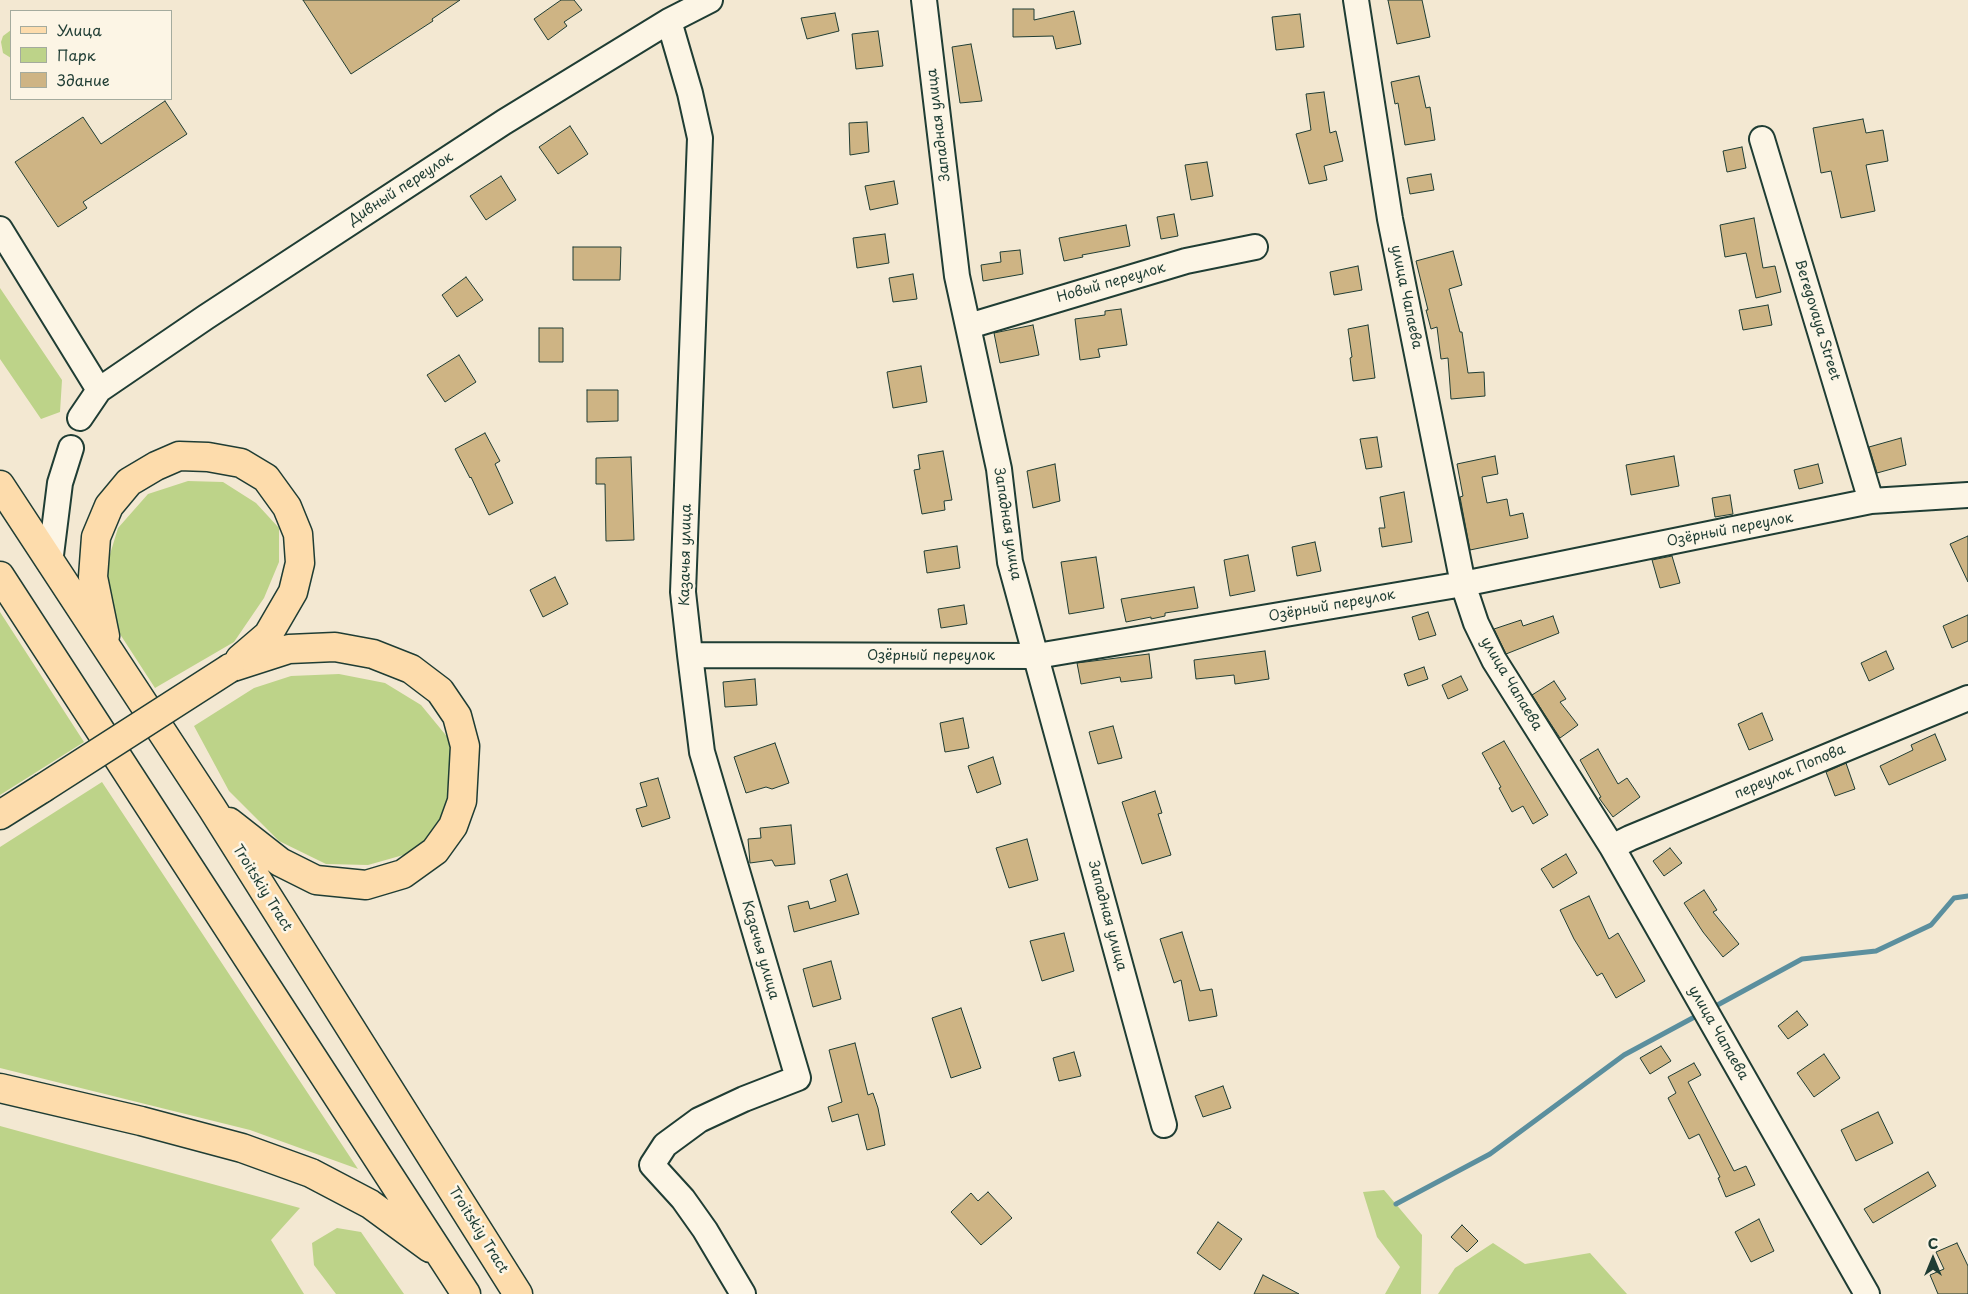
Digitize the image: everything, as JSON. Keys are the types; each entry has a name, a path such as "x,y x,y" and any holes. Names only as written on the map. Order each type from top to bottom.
{"main road":[{"path":"0,815 230,668 268,635 293,592 300,563 298,534 287,507 266,478 242,463 208,457 179,456 156,466 129,482 109,506 96,537 93,577 108,652"},
{"name":"Troitskiy Tract","path":"0,485 212,808 518,1294"},
{"path":"0,576 466,1294"},
{"path":"212,808 280,862 316,880 366,884 403,874 435,851 453,826 462,801 465,746 457,716 440,691 411,669 373,654 335,648 289,649 230,668"},
{"path":"0,1088 141,1121 242,1148 311,1173 370,1204 443,1258"}],"street":[{"name":"Западная улица","path":"924,0 957,276 999,469 1010,562 1164,1125"},
{"name":"улица Чапаева","path":"1356,0 1390,219 1463,584 1476,623 1494,660 1612,847 1866,1294"},
{"name":"Дивный переулок","path":"99,390 230,301 504,122 696,3"},
{"name":"Казачья улица","path":"669,21 690,93 700,138 682,592 702,752 798,1078 744,1099 698,1120 665,1144 652,1165 683,1199 705,1230 743,1294"},
{"name":"Beregovaya Street","path":"1762,139 1871,501"},
{"path":"0,229 99,390 80,418"},
{"name":"Новый переулок","path":"969,326 1186,262 1255,248"},
{"path":"50,562 60,483 71,448"},
{"name":"Озёрный переулок","path":"690,655 1037,656 1463,584 1871,501 1968,495"},
{"name":"переулок Попова","path":"1612,847 1968,698"}],"green space":[{"path":"10,31 10,57 3,53 1,42 3,36"},
{"path":"0,288 62,380 60,412 41,419 0,359"},
{"path":"188,481 223,482 256,503 279,528 279,562 264,598 234,642 155,688 118,631 104,574 118,528 148,494"},
{"path":"0,612 84,742 0,795"},
{"path":"339,674 385,683 421,705 449,739 453,782 438,829 414,852 368,865 326,864 279,841 229,791 194,726 254,688 291,676"},
{"path":"102,782 358,1169 250,1130 0,1068 0,847"},
{"path":"0,1126 300,1208 271,1240 304,1294 0,1294"},
{"path":"1384,1190 1422,1235 1421,1294 1385,1294 1400,1267 1377,1237 1363,1192"},
{"path":"337,1228 361,1232 404,1294 336,1294 314,1265 312,1243"},
{"path":"1493,1243 1525,1264 1590,1253 1627,1294 1438,1294 1455,1268"}],"building":[{"path":"303,0 460,0 432,19 433,21 351,74"},
{"path":"561,0 574,0 582,10 564,22 567,26 548,40 534,19"},
{"path":"1388,0 1422,0 1430,37 1397,44"},
{"path":"1013,9 1034,9 1034,20 1074,11 1081,44 1056,49 1053,36 1013,37"},
{"path":"835,13 839,31 807,39 801,18"},
{"path":"1300,14 1304,47 1276,50 1272,17"},
{"path":"878,31 883,66 856,69 852,34"},
{"path":"971,44 982,101 960,103 952,47"},
{"path":"1419,76 1426,108 1430,107 1435,140 1405,145 1398,103 1395,104 1391,82"},
{"path":"1324,92 1330,133 1336,131 1343,161 1324,166 1327,180 1309,184 1296,134 1311,130 1306,94"},
{"path":"165,101 187,134 83,202 87,208 58,227 15,162 83,117 101,144"},
{"path":"1863,119 1866,133 1883,130 1888,161 1866,165 1875,211 1841,218 1831,171 1821,173 1813,128"},
{"path":"867,122 869,152 850,155 849,123"},
{"path":"570,126 588,154 558,174 539,147"},
{"path":"1742,147 1746,168 1727,172 1723,151"},
{"path":"1207,162 1213,196 1191,200 1185,165"},
{"path":"1431,174 1434,190 1410,194 1407,178"},
{"path":"501,176 516,200 486,220 470,196"},
{"path":"894,181 898,204 870,210 865,186"},
{"path":"1174,214 1178,236 1161,239 1157,217"},
{"path":"1754,218 1763,268 1775,266 1781,292 1756,298 1746,253 1725,257 1720,225"},
{"path":"1126,225 1130,246 1082,255 1083,257 1064,261 1059,238"},
{"path":"885,234 889,263 857,268 853,238"},
{"path":"573,247 621,247 620,280 573,280"},
{"path":"1020,250 1023,274 983,281 981,265 1001,262 1000,252"},
{"path":"1453,251 1462,285 1449,289 1460,332 1462,332 1468,373 1484,372 1485,396 1451,399 1448,358 1441,359 1437,327 1431,329 1426,310 1428,310 1416,261"},
{"path":"1358,266 1362,290 1334,295 1330,272"},
{"path":"913,274 917,299 893,302 889,278"},
{"path":"466,277 483,300 457,317 442,295"},
{"path":"1768,305 1772,325 1743,330 1739,310"},
{"path":"1121,309 1127,345 1098,349 1100,357 1080,360 1075,319 1105,315 1105,311"},
{"path":"1033,325 1039,355 1000,363 994,333"},
{"path":"1368,325 1375,378 1353,381 1348,329"},
{"path":"539,328 563,328 563,362 539,362"},
{"path":"459,355 476,382 445,402 427,375"},
{"path":"921,366 927,402 893,408 887,372"},
{"path":"587,390 618,390 618,421 587,422"},
{"path":"485,433 500,461 495,464 513,503 489,515 455,449"},
{"path":"1377,437 1382,467 1366,469 1360,439"},
{"path":"1901,438 1906,465 1877,473 1869,447"},
{"path":"943,451 952,500 944,501 945,510 922,514 914,470 920,469 918,455"},
{"path":"1495,456 1498,474 1482,477 1487,503 1507,499 1510,516 1523,513 1528,538 1470,550 1460,497 1463,496 1457,464"},
{"path":"1674,456 1679,486 1631,495 1626,465"},
{"path":"631,457 634,540 606,541 605,484 596,484 596,458"},
{"path":"1055,464 1060,501 1033,508 1027,471"},
{"path":"1818,464 1823,483 1799,489 1794,470"},
{"path":"1404,492 1412,542 1382,547 1379,528 1385,528 1380,497"},
{"path":"1730,495 1733,514 1715,517 1712,498"},
{"path":"1968,536 1968,582 1950,544"},
{"path":"1315,542 1321,571 1297,576 1292,547"},
{"path":"957,546 960,568 927,573 924,551"},
{"path":"1248,555 1255,591 1230,596 1224,560"},
{"path":"1672,556 1680,583 1660,588 1652,560"},
{"path":"1096,557 1104,608 1069,614 1061,562"},
{"path":"555,577 568,604 543,617 530,590"},
{"path":"1194,587 1198,608 1165,613 1165,616 1151,619 1151,617 1126,622 1121,599"},
{"path":"964,605 967,624 941,628 938,609"},
{"path":"1428,612 1436,635 1419,640 1412,617"},
{"path":"1968,615 1968,641 1952,648 1943,626"},
{"path":"1553,616 1559,633 1506,654 1494,629 1521,620 1523,626"},
{"path":"1265,651 1269,679 1235,684 1234,675 1196,679 1194,660"},
{"path":"1886,651 1894,669 1869,681 1861,663"},
{"path":"1149,654 1152,678 1121,682 1120,677 1081,684 1077,663"},
{"path":"1424,667 1428,679 1408,686 1404,674"},
{"path":"1461,676 1468,690 1448,699 1442,685"},
{"path":"755,679 757,705 725,707 723,682"},
{"path":"1554,681 1566,699 1560,702 1578,725 1560,738 1532,695"},
{"path":"1762,713 1773,740 1749,750 1738,724"},
{"path":"963,718 969,748 945,752 940,723"},
{"path":"1113,726 1122,758 1098,764 1089,732"},
{"path":"1935,734 1946,760 1889,785 1880,766 1913,750 1911,745"},
{"path":"1504,741 1548,815 1533,824 1523,806 1512,812 1499,788 1501,787 1482,753"},
{"path":"775,743 789,783 772,789 766,787 746,793 734,757"},
{"path":"1598,749 1618,784 1627,778 1640,797 1613,817 1599,798 1601,797 1580,760"},
{"path":"993,757 1001,784 977,793 968,766"},
{"path":"1846,763 1855,789 1835,796 1826,772"},
{"path":"658,778 670,818 642,827 636,809 647,806 640,783"},
{"path":"1155,791 1162,813 1158,814 1171,855 1142,864 1122,802"},
{"path":"791,825 795,864 775,866 772,860 750,863 748,839 761,838 760,828"},
{"path":"1027,839 1038,880 1009,888 996,848"},
{"path":"1670,848 1682,863 1664,876 1653,861"},
{"path":"1566,854 1577,873 1553,888 1541,869"},
{"path":"847,874 859,914 794,932 788,906 808,901 810,909 836,901 830,880"},
{"path":"1704,890 1717,910 1713,912 1739,944 1723,957 1703,932 1684,903"},
{"path":"1589,896 1609,939 1618,933 1645,981 1616,998 1602,973 1597,976 1574,939 1560,910"},
{"path":"1182,932 1200,991 1212,989 1217,1016 1189,1021 1181,980 1174,983 1160,939"},
{"path":"1064,933 1074,971 1042,981 1030,941"},
{"path":"831,961 841,999 813,1007 803,969"},
{"path":"961,1008 981,1068 951,1078 932,1018"},
{"path":"1797,1011 1808,1025 1788,1039 1778,1026"},
{"path":"855,1043 868,1095 873,1093 878,1108 885,1145 867,1150 858,1114 832,1122 828,1107 842,1102 829,1050"},
{"path":"1661,1046 1671,1061 1650,1074 1640,1058"},
{"path":"1074,1052 1081,1076 1059,1081 1053,1058"},
{"path":"1824,1054 1840,1078 1814,1097 1797,1073"},
{"path":"1694,1063 1701,1075 1688,1082 1734,1171 1746,1166 1755,1185 1726,1197 1718,1178 1720,1177 1699,1134 1689,1139 1668,1098 1676,1093 1668,1077"},
{"path":"1223,1086 1231,1108 1203,1117 1195,1096"},
{"path":"1878,1112 1893,1143 1856,1161 1841,1130"},
{"path":"1928,1172 1936,1186 1873,1223 1864,1209"},
{"path":"988,1192 1012,1218 981,1245 951,1212 971,1193 978,1201"},
{"path":"1759,1219 1774,1251 1751,1262 1735,1232"},
{"path":"1218,1222 1242,1239 1220,1270 1197,1253"},
{"path":"1462,1225 1478,1241 1467,1252 1451,1237"},
{"path":"1957,1243 1968,1266 1968,1294 1938,1294 1930,1275 1944,1269 1936,1252"},
{"path":"1263,1275 1299,1294 1254,1294"}],"waterway":[{"path":"1712,1008 1802,959 1876,951 1931,925 1954,898 1968,896"},
{"path":"1396,1204 1490,1154 1624,1055 1700,1014"}]}
